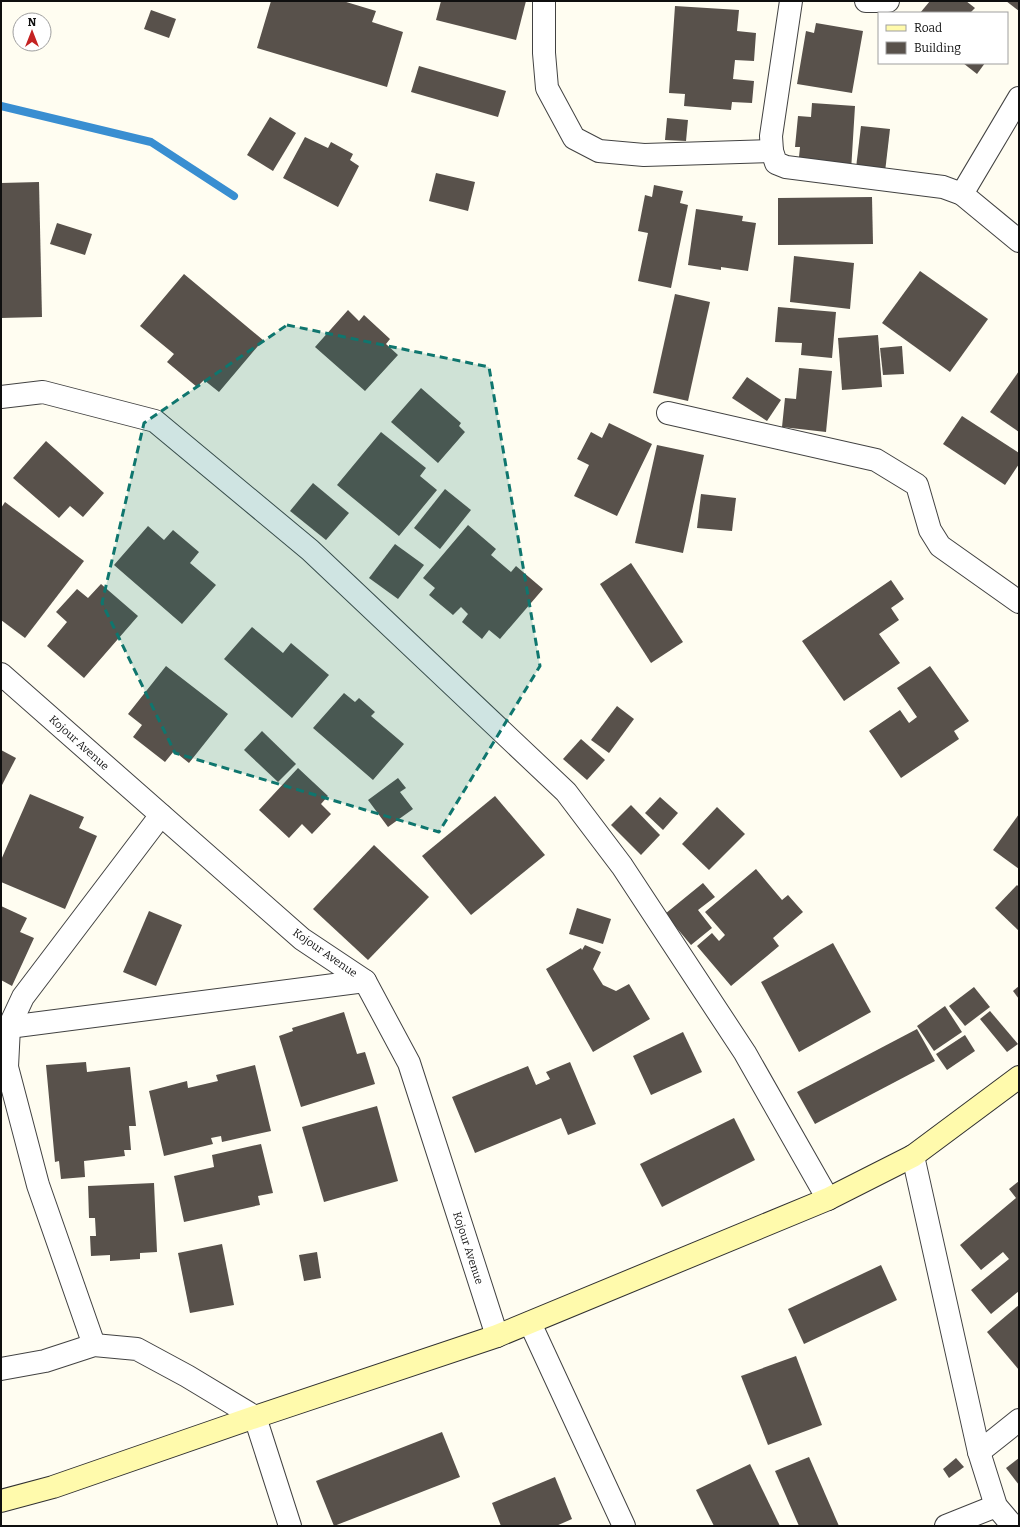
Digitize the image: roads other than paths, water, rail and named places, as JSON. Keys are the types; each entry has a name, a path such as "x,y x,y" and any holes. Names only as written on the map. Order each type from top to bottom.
{"street":[{"path":"544,1 544,53 547,88 574,138 599,151 644,155 772,151"},
{"path":"791,1 771,136 772,151 776,163 786,167 944,187 962,194 1019,241"},
{"path":"866,1 888,1"},
{"path":"962,194 1019,98"},
{"path":"1,397 43,392 155,421 310,550 566,792 622,866 740,1047 828,1199"},
{"path":"668,414 876,460 918,485 930,530 940,546 1019,602"},
{"name":"Kojour Avenue","path":"1,674 302,939 365,981 409,1063 497,1336"},
{"path":"94,1346 36,1178 7,1067 9,1027 23,997 161,815"},
{"path":"9,1027 365,981"},
{"path":"1,1501 53,1487 255,1416 497,1336 530,1323 828,1199 913,1156 1019,1078"},
{"path":"913,1156 979,1452 996,1506 1013,1526"},
{"path":"530,1323 624,1526"},
{"path":"1,1369 45,1361 94,1346 137,1349 187,1376 255,1416 290,1526"},
{"path":"979,1452 1019,1420"},
{"path":"946,1526 996,1506"}],"waterway":[{"path":"1,106 151,142 234,196"}]}
